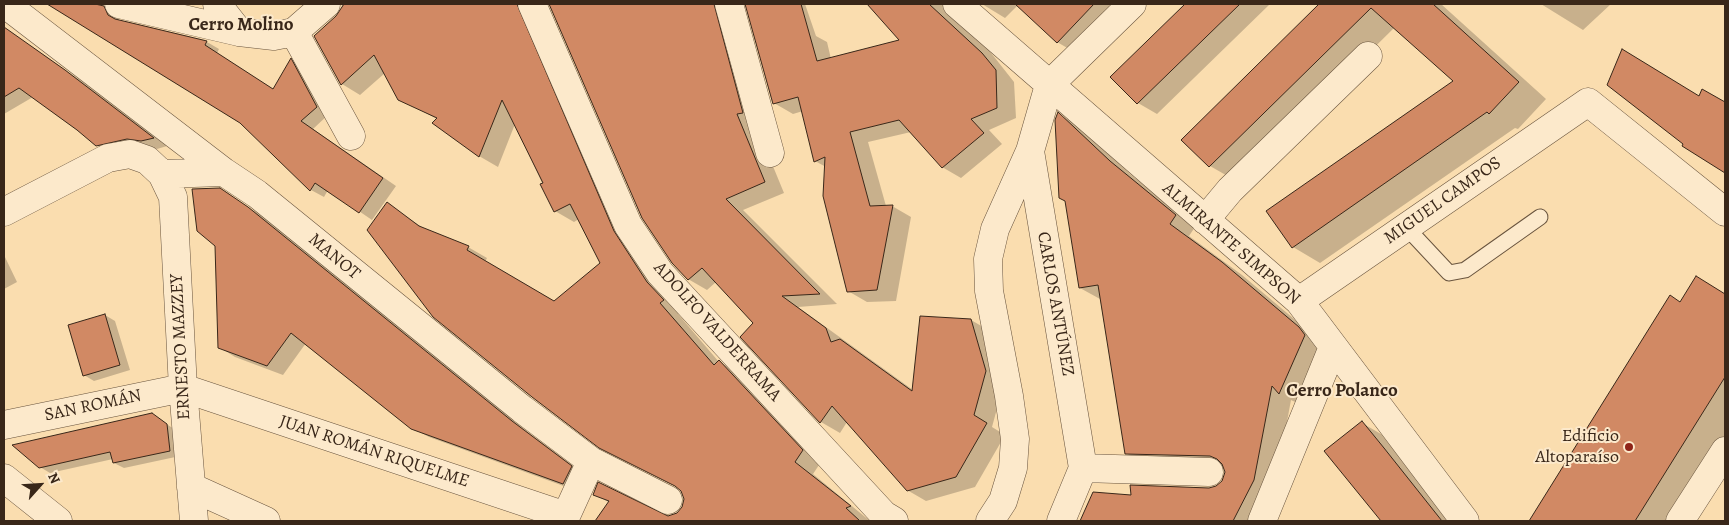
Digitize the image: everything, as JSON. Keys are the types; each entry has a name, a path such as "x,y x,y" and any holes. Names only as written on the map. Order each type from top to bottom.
{"street":[{"name":"MANOT","path":"5,4 224,172 257,194 522,410 591,461 668,500"},
{"path":"118,4 239,32 274,36 294,32 326,4"},
{"path":"217,4 239,32"},
{"name":"ADOLFO VALDERRAMA","path":"532,4 628,225 660,273 884,515 894,521"},
{"path":"729,4 770,153"},
{"name":"ALMIRANTE SIMPSON","path":"957,4 1299,301 1457,518"},
{"path":"1049,85 1132,4"},
{"path":"294,32 351,136"},
{"path":"1205,220 1230,190 1368,56"},
{"name":"CARLOS ANTÚNEZ","path":"1049,85 1030,150 1083,468"},
{"name":"MIGUEL CAMPOS","path":"1299,301 1588,102 1725,212"},
{"path":"990,521 1003,501 1013,468 1015,439 1009,396 989,291 988,259 995,229 1030,150"},
{"name":"ERNESTO MAZZEY","path":"4,212 108,158 130,154 147,160 162,174 173,197 183,388 194,521"},
{"path":"162,174 224,172"},
{"path":"1262,521 1333,347"},
{"name":"SAN ROMÁN","path":"4,425 183,388"},
{"name":"JUAN ROMÁN RIQUELME","path":"183,388 565,518"},
{"path":"1680,521 1725,451"},
{"path":"565,518 591,461"},
{"path":"1062,521 1083,468 1209,472"},
{"path":"4,478 58,521"},
{"path":"191,488 266,521"}],"lane":[{"path":"1406,227 1449,273 1465,270 1540,217"}],"building":[{"path":"47,4 95,4 104,6 108,15 115,19 207,41 205,45 273,89 291,58 317,107 301,121 383,178 359,213 315,183 310,191 240,123"},
{"path":"344,4 517,4 614,231 647,282 664,300 660,303 714,365 719,360 803,450 795,462 851,506 846,508 860,521 595,521 609,501 593,495 598,482 668,516 677,513 682,507 684,499 681,491 675,486 599,448 433,317 367,230 387,202 419,226 469,246 467,250 554,301 600,263 570,204 554,212 540,184 543,183 502,100 479,157 432,123 437,118 398,100 374,55 341,85 314,36 336,16"},
{"path":"549,4 714,4 743,113 737,114 765,182 726,199 820,294 782,296 826,328 831,342 840,339 912,391 920,316 971,319 986,371 974,415 987,423 956,477 907,491 832,406 820,423 740,337 753,323 702,268 688,280 672,263 642,218"},
{"path":"745,4 801,4 817,61 899,40 867,4 929,4 982,53 996,70 997,108 971,119 984,133 942,168 899,120 850,132 870,206 893,205 877,290 847,292 823,196 825,157 814,162 798,97 773,104"},
{"path":"1015,4 1094,4 1057,43"},
{"path":"1185,4 1240,4 1137,104 1110,77"},
{"path":"1319,4 1433,4 1519,82 1489,114 1487,112 1292,248 1266,211 1453,81 1371,8 1209,167 1181,140"},
{"path":"4,27 65,70 154,138 141,141 127,139 96,146 19,88 4,97"},
{"path":"1622,49 1699,96 1702,89 1725,102 1725,173 1682,146 1683,144 1607,85"},
{"path":"1058,112 1110,161 1176,215 1170,224 1222,262 1299,327 1305,335 1279,394 1272,386 1254,480 1233,521 1080,521 1093,492 1131,495 1130,485 1209,488 1216,486 1222,481 1225,472 1222,464 1210,456 1125,454 1098,285 1079,288 1065,201 1059,198 1055,120"},
{"path":"220,188 248,207 512,421 572,466 563,484 411,429 291,333 267,366 218,348 215,246 197,231 192,189"},
{"name":"Edificio Altoparaíso","path":"1696,276 1725,294 1725,377 1635,521 1529,521 1670,295 1680,302"},
{"path":"105,314 120,365 83,376 68,325"},
{"path":"152,413 167,424 170,451 113,463 110,452 39,468 12,445"},
{"path":"1362,421 1442,521 1381,521 1324,451"}],"place":[{"name":"Edificio Altoparaíso","path":"1629,447"}],"district":[{"name":"Cerro Molino","path":"241,25"},
{"name":"Cerro Polanco","path":"1342,391"}]}
